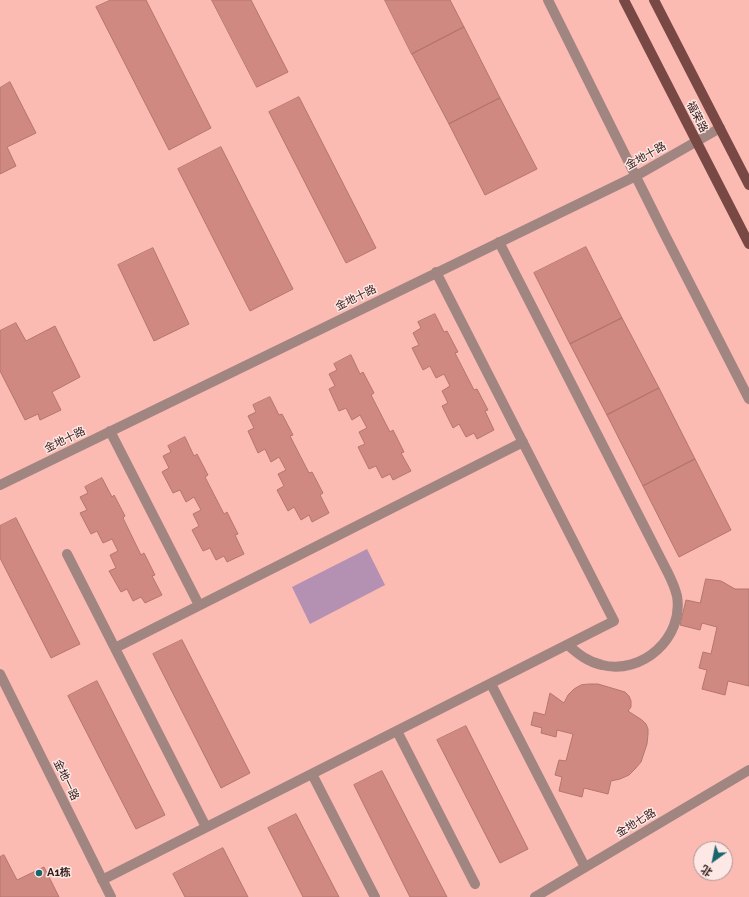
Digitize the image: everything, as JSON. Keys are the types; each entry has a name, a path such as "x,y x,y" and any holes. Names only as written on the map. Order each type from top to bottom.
{"main road":[{"name":"福荣路","path":"624,0 749,244"},
{"name":"福荣路","path":"654,0 749,185"}],"street":[{"path":"548,0 664,233 749,399"},
{"name":"金地十路","path":"0,485 636,176 720,128"},
{"path":"499,242 668,573 674,585 677,597 675,623 670,634 658,650 642,661 629,666 616,667 602,665 590,661 578,654 568,645"},
{"path":"102,880 614,622 436,272"},
{"path":"110,431 199,605"},
{"path":"115,648 523,442"},
{"path":"67,554 206,827"},
{"name":"金地一路","path":"0,674 111,897"},
{"path":"491,684 585,867"},
{"path":"397,731 475,884"},
{"name":"金地七路","path":"534,897 749,770"},
{"path":"312,774 375,897"}],"shaded area":[{"path":"367,549 385,585 310,624 292,587"}],"building":[{"path":"111,0 146,0 211,128 169,150 96,7"},
{"path":"212,0 251,0 288,72 257,87"},
{"path":"385,0 450,0 464,27 412,54"},
{"path":"464,27 500,98 449,124 412,54"},
{"path":"10,82 36,133 7,147 16,166 0,174 0,88"},
{"path":"299,97 376,248 346,263 269,112"},
{"path":"500,98 537,169 485,195 449,124"},
{"path":"221,147 293,289 250,311 178,169"},
{"path":"586,247 622,318 570,344 534,273"},
{"path":"153,248 189,324 154,341 118,265"},
{"path":"435,314 444,332 447,331 458,352 455,353 474,390 477,389 488,410 485,411 494,430 477,439 474,433 466,437 459,424 453,428 442,406 448,403 442,391 450,386 444,374 436,378 430,366 423,370 412,348 419,345 413,333 421,328 418,322"},
{"path":"622,318 659,388 607,415 570,344"},
{"path":"16,323 26,341 55,326 80,377 52,392 61,410 40,420 38,414 25,420 0,371 0,331"},
{"path":"351,355 360,374 363,372 374,393 371,395 390,432 393,430 404,452 401,453 411,471 393,480 390,474 382,478 376,466 369,469 358,447 365,444 359,432 367,428 360,415 352,420 346,408 339,411 329,389 335,386 329,374 337,370 334,364"},
{"path":"659,388 695,459 643,486 607,415"},
{"path":"270,397 279,415 282,414 293,435 290,436 309,473 312,472 323,493 320,495 329,513 312,522 309,515 301,520 294,507 288,511 277,490 284,486 278,474 286,470 279,457 271,462 265,449 258,453 248,431 254,428 248,416 256,412 253,405"},
{"path":"185,437 194,456 197,454 208,475 205,477 224,514 227,512 238,534 235,535 244,554 227,562 224,556 216,560 210,548 203,551 192,530 199,526 193,514 201,510 194,497 186,502 180,490 173,493 162,472 169,468 163,456 171,452 168,446"},
{"path":"695,459 731,530 679,557 643,486"},
{"path":"102,478 112,497 114,495 125,516 123,518 141,555 144,553 155,575 152,576 162,595 145,603 141,597 133,601 127,589 121,592 109,571 116,568 110,555 118,551 112,539 103,543 97,531 91,534 80,513 87,510 80,497 88,493 85,487"},
{"path":"16,518 80,644 51,658 0,558 0,526"},
{"path":"706,579 721,581 735,589 749,589 749,686 728,681 725,695 702,689 707,670 699,668 703,652 711,654 717,627 702,623 700,630 680,625 686,600 700,603"},
{"path":"182,640 250,773 221,788 153,654"},
{"path":"97,681 165,815 136,829 68,696"},
{"path":"598,684 625,692 631,701 631,707 628,711 646,724 648,734 647,744 641,762 629,775 611,781 608,794 584,788 582,797 559,791 562,777 555,775 559,760 566,761 573,734 557,730 556,737 541,733 542,728 531,725 534,712 545,715 550,693 564,703 568,695 574,689 581,685"},
{"path":"466,726 528,849 500,863 437,740"},
{"path":"382,771 447,897 410,897 354,785"},
{"path":"296,814 339,897 303,897 268,828"},
{"path":"223,848 248,897 185,897 173,874"},
{"name":"A1栋","path":"4,855 17,880 44,867 59,897 0,897 0,857"}],"place":[{"name":"A1栋","path":"39,873"}]}
